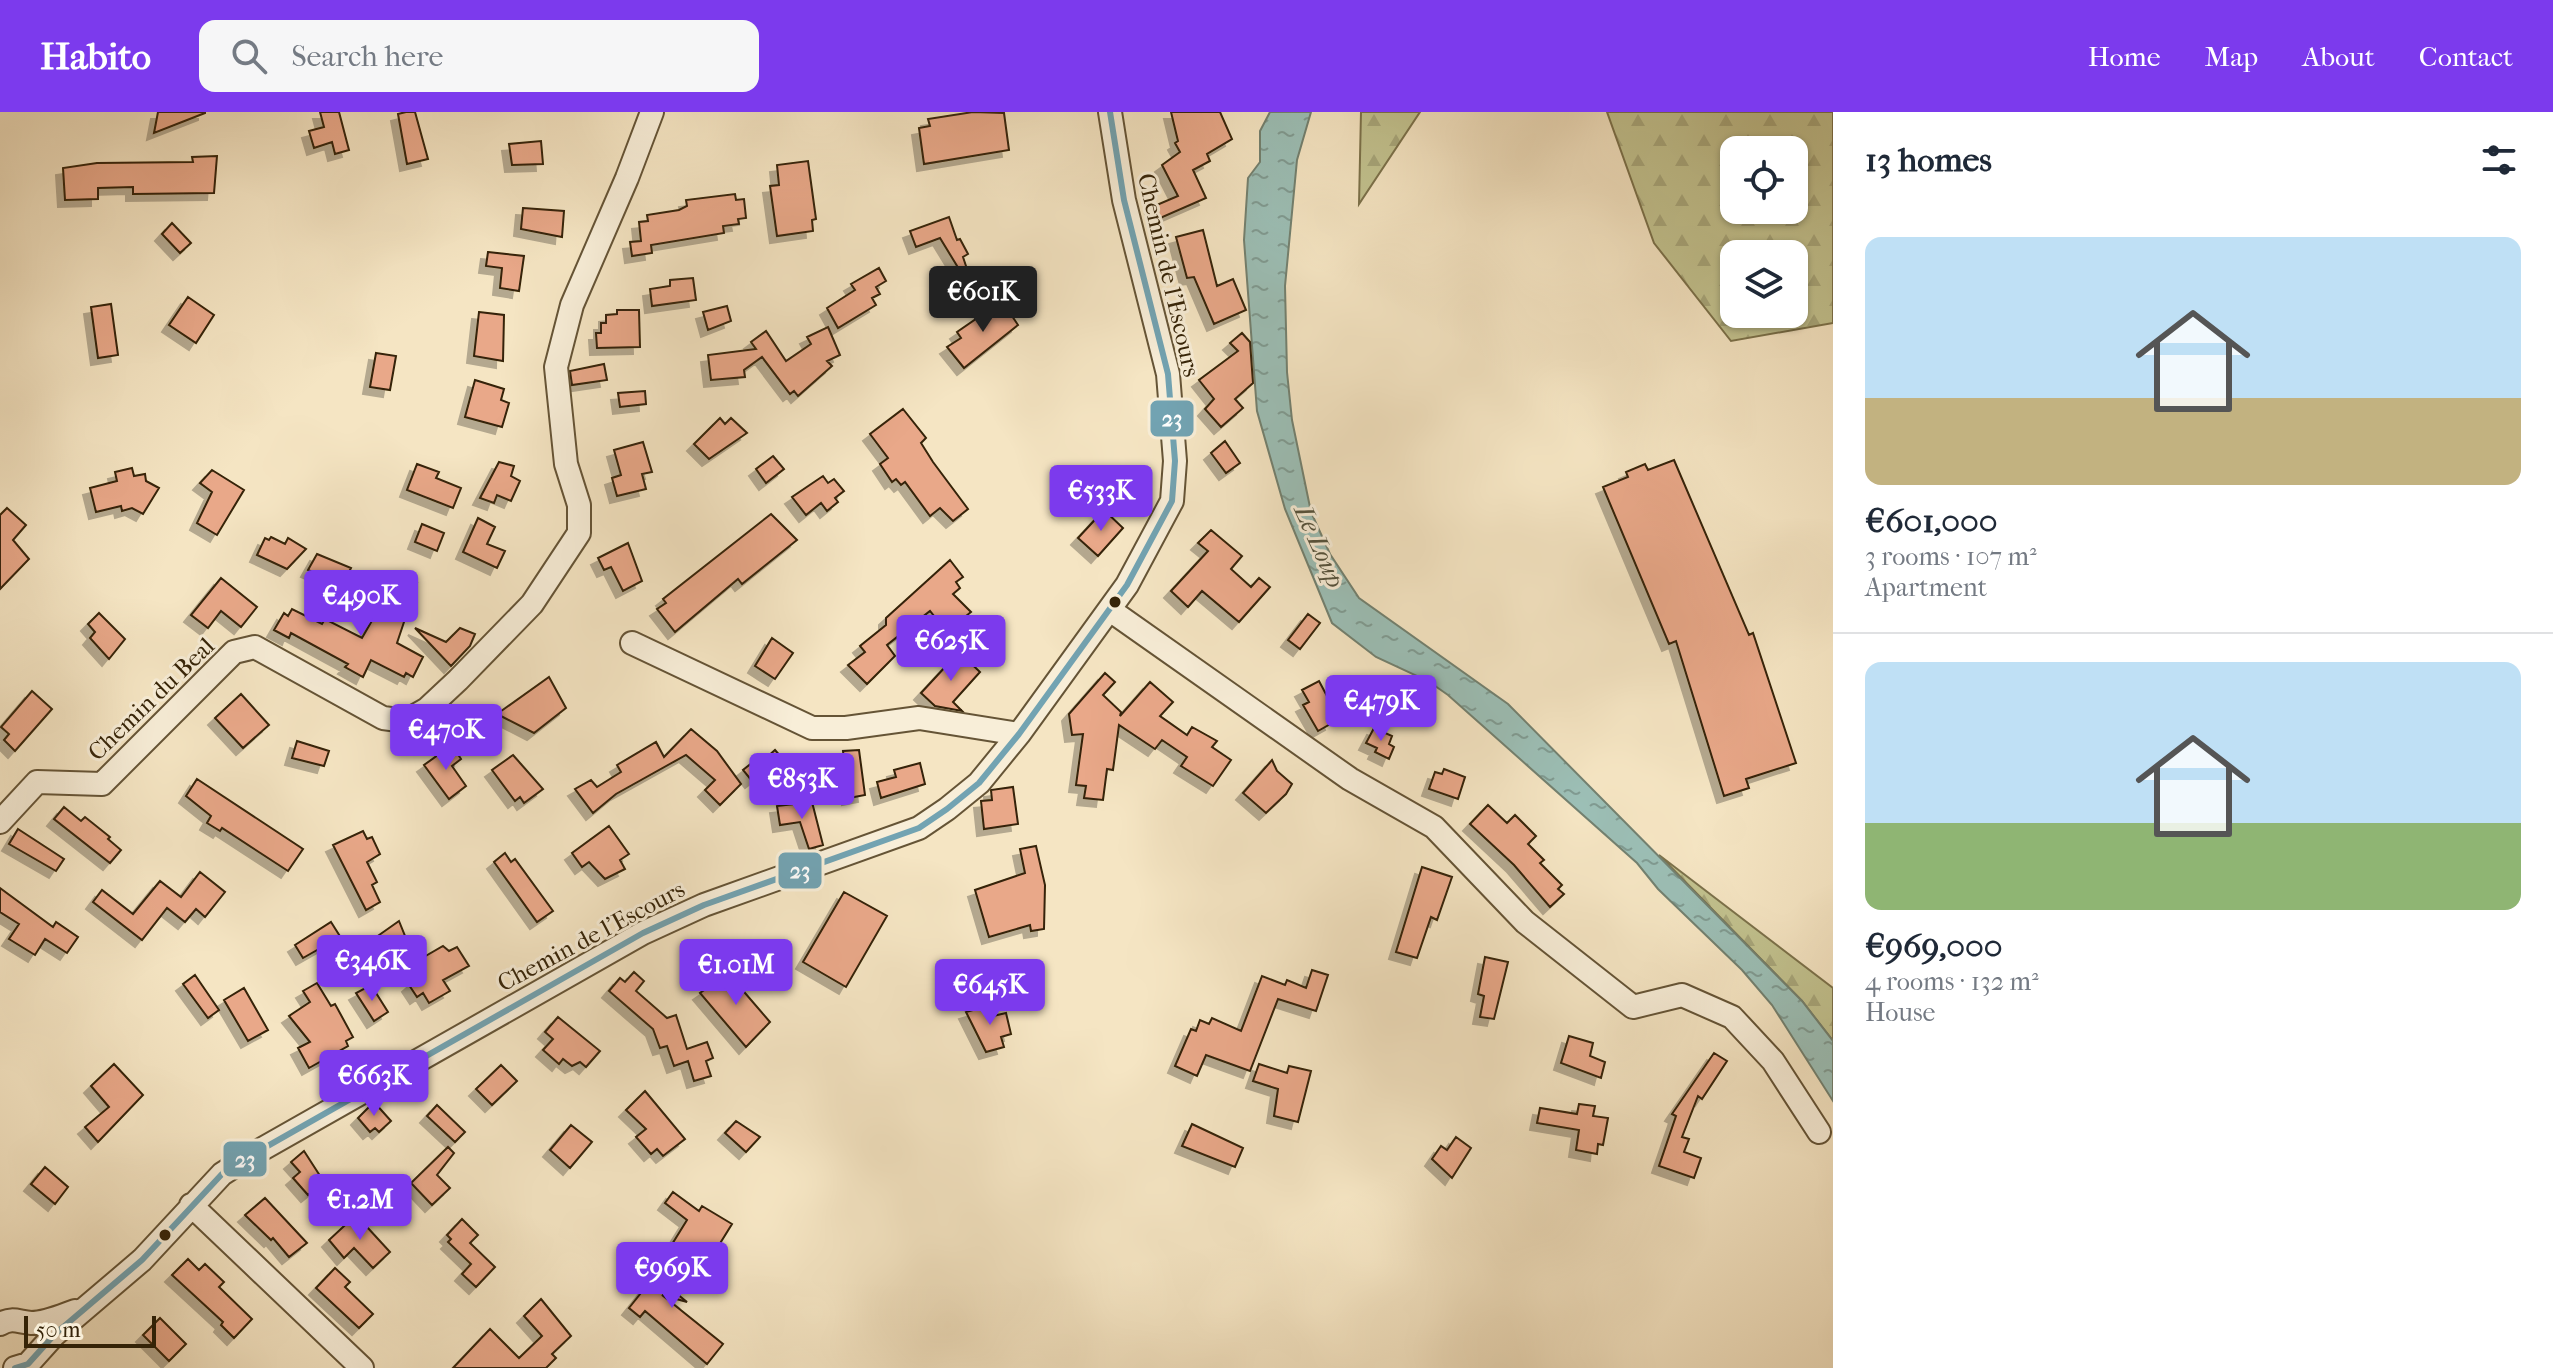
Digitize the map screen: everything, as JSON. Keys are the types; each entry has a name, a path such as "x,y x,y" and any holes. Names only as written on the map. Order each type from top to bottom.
{"street":[{"name":"Chemin du Beal","path":"0,822 37,782 102,784 234,652 255,647 383,718 406,721 458,680 532,604 579,533 579,505 566,464 556,367 572,305 652,112"},
{"name":"Chemin de l'Escours","path":"7,1367 28,1364 85,1307 142,1260 222,1174 250,1156 643,933 704,905 919,828 979,783 1110,610 1172,501 1175,461 1168,374 1124,200 1110,112"},
{"path":"1110,610 1215,687 1350,779 1434,827 1525,922 1612,994 1633,1007 1682,995 1732,1017 1773,1061 1819,1132"},
{"path":"632,643 812,728 846,728 919,718 1019,734"},
{"path":"191,1205 362,1368"},
{"name":"Chemin de l'Escours","path":"0,1324 12,1319 28,1323 85,1307"},
{"path":"28,1323 38,1336 38,1352"}],"green space":[{"path":"1361,112 1420,112 1359,204"},
{"path":"1607,112 1833,112 1833,323 1808,327 1808,240 1720,240 1720,327 1654,243"},
{"path":"1721,328 1805,328 1731,341"},
{"path":"1659,855 1833,988 1833,1041 1802,1001"}],"water":[{"name":"Le Loup","path":"1270,112 1311,112 1297,160 1285,286 1287,372 1292,420 1311,512 1330,554 1359,598 1508,704 1802,1001 1833,1041 1833,1101 1772,1005 1742,970 1658,889 1637,863 1448,695 1428,681 1376,657 1332,623 1285,509 1257,411 1244,240 1248,178 1260,162 1260,131"}],"building":[{"path":"158,112 205,112 205,113 154,133"},
{"path":"320,112 339,112 349,150 335,154 332,142 314,148 309,131 324,127"},
{"path":"415,112 428,159 407,164 398,114"},
{"path":"973,112 1004,113 1009,150 924,164 919,128 930,126 928,119"},
{"path":"1171,112 1220,112 1232,139 1207,154 1210,161 1193,170 1206,198 1158,219 1152,207 1178,196 1162,165 1180,152 1175,143 1178,141"},
{"path":"541,141 543,164 512,165 509,144"},
{"path":"217,156 214,193 133,194 133,187 98,188 98,199 65,200 63,168 97,163 193,162 192,157"},
{"path":"808,161 816,219 812,220 813,231 777,236 770,186 779,185 777,165"},
{"path":"735,194 736,200 744,199 746,218 738,219 739,224 723,226 724,233 651,245 652,253 632,256 630,242 641,241 639,222 648,221 647,215 679,210 687,206 686,200"},
{"path":"523,208 564,211 562,237 521,229"},
{"path":"949,217 957,240 960,239 968,254 963,257 968,272 962,274 940,238 916,247 910,231"},
{"path":"172,223 191,243 180,253 162,234"},
{"path":"1203,230 1217,286 1233,279 1246,310 1214,324 1194,277 1187,278 1176,237"},
{"path":"488,252 524,256 519,291 500,288 502,268 486,266"},
{"path":"879,268 886,281 876,287 880,294 872,298 876,305 838,328 827,308 855,290 851,284"},
{"path":"693,278 696,300 652,306 650,289 670,286 670,280"},
{"path":"188,297 214,315 196,343 169,325"},
{"path":"1002,301 1018,325 964,368 947,347 961,338 957,332"},
{"path":"111,304 118,355 98,358 91,307"},
{"path":"727,306 731,321 708,330 703,312"},
{"path":"617,310 639,310 640,347 597,348 596,333 601,333 601,323 606,323 606,315 617,314"},
{"path":"479,312 504,315 503,361 474,356"},
{"path":"828,327 840,355 827,361 832,366 798,396 794,391 790,394 762,357 744,370 745,377 711,380 708,355 756,349 751,342 766,331 786,361 811,344 807,337"},
{"path":"1242,333 1250,342 1253,383 1235,399 1243,408 1221,427 1205,409 1214,399 1199,380 1238,351 1230,343"},
{"path":"376,353 396,356 390,390 370,387"},
{"path":"604,364 607,380 572,385 570,371"},
{"path":"475,380 504,389 501,400 509,403 502,427 465,417"},
{"path":"645,391 646,404 620,407 618,393"},
{"path":"903,409 926,438 921,443 933,462 968,509 953,521 940,508 930,516 905,482 901,485 896,479 892,482 880,464 888,458 870,434"},
{"path":"720,418 725,424 731,418 747,433 709,459 694,444"},
{"path":"1225,441 1240,463 1226,473 1211,453"},
{"path":"643,442 652,472 642,474 646,489 617,496 612,478 621,475 614,450"},
{"path":"773,456 784,469 766,483 756,469"},
{"path":"1674,460 1749,635 1753,633 1796,763 1746,779 1749,788 1724,796 1676,641 1669,644 1603,487 1628,477 1626,472 1645,464 1648,470"},
{"path":"499,462 514,466 511,476 520,481 511,501 497,495 494,503 480,498"},
{"path":"417,464 439,472 436,478 461,488 453,508 407,490"},
{"path":"132,468 134,476 145,474 146,481 159,488 143,514 132,508 122,511 121,506 96,512 90,488 117,481 115,472"},
{"path":"212,470 244,490 217,535 197,523 212,492 200,483"},
{"path":"823,476 828,483 834,479 844,491 835,498 838,502 827,511 821,503 806,515 792,497"},
{"path":"7,508 26,525 13,540 29,559 0,589 0,515"},
{"path":"1104,510 1123,528 1098,556 1078,538"},
{"path":"771,514 797,540 742,584 738,579 675,632 657,609 666,603 663,599"},
{"path":"478,518 495,527 487,544 505,551 497,568 463,552"},
{"path":"422,524 444,533 437,551 415,542"},
{"path":"1211,530 1242,556 1231,569 1251,587 1259,578 1270,587 1239,622 1202,591 1188,607 1171,591 1208,551 1198,543"},
{"path":"271,537 285,544 288,538 306,549 287,569 257,555 265,538 269,540"},
{"path":"628,543 642,581 623,591 611,567 604,570 598,558"},
{"path":"317,554 351,568 342,585 308,570"},
{"path":"950,560 963,577 956,582 960,588 953,594 971,612 966,616 977,627 961,646 949,638 964,618 946,631 930,611 887,645 895,656 867,684 848,665 865,652 860,646 886,625 886,618"},
{"path":"221,578 257,607 241,627 221,611 208,628 191,615"},
{"path":"407,579 417,583 397,643 423,657 413,677 406,673 404,677 371,660 363,677 345,667 348,664 291,633 289,638 274,630 284,613 288,616 292,609 322,624 325,619 362,638 381,605 394,610"},
{"path":"99,613 125,639 109,659 90,638 95,632 88,624"},
{"path":"1308,614 1320,623 1300,649 1288,640"},
{"path":"415,628 446,642 460,628 475,634 470,646 451,666"},
{"path":"772,638 793,653 775,679 755,666"},
{"path":"959,652 980,672 953,702 962,711 935,706 921,693"},
{"path":"1105,673 1115,682 1103,695 1121,712 1120,716 1150,682 1173,702 1160,716 1187,735 1192,727 1217,741 1212,747 1231,760 1213,786 1181,766 1187,757 1162,740 1155,749 1119,725 1113,770 1107,769 1103,800 1084,798 1086,786 1076,785 1083,734 1072,735 1069,714"},
{"path":"549,677 566,708 534,733 497,714"},
{"path":"1319,681 1337,715 1330,718 1332,723 1318,731 1303,705 1309,702 1302,690"},
{"path":"32,691 52,709 15,751 4,740 9,734 1,727"},
{"path":"241,694 269,725 243,748 215,718"},
{"path":"1374,728 1392,736 1389,744 1394,747 1389,759 1366,743"},
{"path":"691,729 717,751 741,784 720,805 705,790 715,780 686,755 616,794 593,813 575,789 591,780 597,787 621,772 617,765 656,742 664,757"},
{"path":"297,741 329,751 324,766 292,758"},
{"path":"452,745 461,759 452,766 466,786 449,799 424,765"},
{"path":"775,750 794,772 783,781 777,774 768,781 762,773 752,781 743,770 753,762 757,766"},
{"path":"859,750 865,795 849,798 843,751"},
{"path":"513,755 543,789 524,803 520,797 515,801 492,770"},
{"path":"1272,760 1277,771 1292,784 1266,813 1243,793"},
{"path":"920,763 925,784 881,798 877,782 896,777 894,770"},
{"path":"1444,769 1465,777 1458,799 1429,789 1435,772 1442,774"},
{"path":"197,779 303,849 288,871 222,828 220,831 207,823 211,816 186,796"},
{"path":"1013,787 1018,824 984,829 981,801 992,800 991,790"},
{"path":"812,802 823,845 809,849 800,822 780,825 777,806"},
{"path":"1488,805 1507,823 1515,815 1536,836 1528,844 1544,860 1540,863 1562,885 1558,889 1564,894 1550,907 1514,865 1470,824"},
{"path":"64,807 81,821 85,817 121,850 110,863 54,819"},
{"path":"609,826 629,854 620,860 625,869 605,879 589,862 582,867 572,853"},
{"path":"18,829 64,859 56,871 9,844"},
{"path":"363,831 367,839 372,837 380,854 367,862 377,882 372,885 380,902 366,910 333,845"},
{"path":"1036,846 1045,885 1044,929 1031,931 1030,925 989,937 975,890 1025,873 1020,849"},
{"path":"505,853 511,862 515,859 553,911 537,922 494,862"},
{"path":"1422,867 1452,877 1437,920 1431,917 1417,958 1396,952"},
{"path":"200,872 225,892 205,917 196,909 185,922 167,908 142,940 93,902 102,890 133,914 160,881 181,897"},
{"path":"0,888 53,927 56,922 78,937 67,953 45,939 35,955 9,939 19,924 0,912"},
{"path":"844,892 887,916 846,987 803,962"},
{"path":"399,921 405,936 378,955 372,940"},
{"path":"331,922 348,949 334,958 326,945 303,958 295,945"},
{"path":"443,946 449,951 457,947 469,966 443,980 450,991 429,1003 423,993 417,997 409,985 424,972 417,961"},
{"path":"1485,957 1508,962 1494,1019 1480,1017 1484,996 1478,994"},
{"path":"736,968 746,980 739,986 770,1022 746,1047 700,993"},
{"path":"1312,970 1328,975 1316,1011 1278,999 1250,1071 1206,1055 1197,1076 1175,1066 1191,1029 1196,1031 1200,1020 1209,1024 1212,1018 1241,1031 1262,976 1285,985 1287,980 1306,988"},
{"path":"634,972 644,981 636,991 667,1018 676,1015 687,1049 707,1042 713,1058 706,1061 711,1076 694,1081 688,1061 674,1066 667,1046 660,1048 653,1029 609,991 620,978 625,982"},
{"path":"195,975 219,1010 208,1018 183,984"},
{"path":"317,983 331,1006 335,1004 353,1037 346,1041 348,1046 309,1068 298,1048 310,1042 289,1016 310,1002 303,991"},
{"path":"371,985 388,1012 374,1021 356,993"},
{"path":"244,988 268,1030 248,1041 224,1000"},
{"path":"990,1005 993,1016 1006,1013 1011,1034 1001,1037 1004,1047 986,1052 966,1012"},
{"path":"558,1017 600,1051 586,1067 580,1062 572,1066 563,1059 559,1064 543,1050 553,1039 545,1032"},
{"path":"1569,1036 1593,1043 1590,1056 1605,1062 1601,1078 1561,1063"},
{"path":"1714,1053 1727,1061 1702,1099 1698,1096 1682,1137 1689,1139 1684,1152 1701,1158 1694,1178 1659,1166 1676,1116 1672,1114"},
{"path":"114,1064 143,1095 98,1142 85,1127 109,1107 91,1086"},
{"path":"1259,1064 1287,1073 1289,1066 1311,1071 1298,1122 1274,1116 1278,1089 1253,1081"},
{"path":"501,1065 517,1081 492,1105 476,1089"},
{"path":"645,1091 685,1139 663,1156 657,1149 651,1154 636,1137 646,1129 626,1110"},
{"path":"374,1102 391,1121 379,1132 375,1128 370,1132 358,1118"},
{"path":"1579,1104 1595,1106 1593,1116 1608,1118 1603,1145 1598,1144 1597,1154 1576,1150 1579,1130 1537,1123 1540,1108 1577,1114"},
{"path":"437,1105 465,1132 455,1142 427,1116"},
{"path":"736,1121 760,1137 746,1152 725,1133"},
{"path":"1192,1124 1243,1148 1235,1167 1182,1146"},
{"path":"571,1125 592,1142 570,1168 550,1150"},
{"path":"1456,1137 1471,1148 1452,1178 1432,1159 1441,1146 1447,1150"},
{"path":"448,1147 454,1153 437,1175 450,1188 432,1205 411,1183"},
{"path":"304,1151 324,1182 308,1195 293,1178 300,1172 291,1162"},
{"path":"45,1167 68,1187 55,1204 31,1184"},
{"path":"673,1192 699,1211 702,1206 732,1224 706,1266 691,1257 686,1266 666,1254 687,1220 665,1203"},
{"path":"265,1198 307,1243 289,1257 273,1238 271,1240 245,1215"},
{"path":"356,1215 390,1252 373,1268 354,1248 344,1258 329,1240"},
{"path":"462,1219 478,1235 470,1243 495,1267 476,1287 462,1274 471,1264 448,1242 451,1239 447,1235"},
{"path":"651,1245 673,1260 660,1280 687,1302 662,1295 723,1344 707,1364 645,1311 640,1317 629,1308 652,1279 643,1274"},
{"path":"188,1259 199,1270 205,1264 224,1282 219,1287 252,1319 234,1338 221,1325 223,1322 172,1275"},
{"path":"335,1268 350,1282 345,1287 373,1314 359,1328 316,1288"},
{"path":"541,1299 571,1336 552,1354 556,1358 546,1368 453,1368 490,1329 519,1358 542,1336 524,1316"},
{"path":"160,1318 186,1344 169,1361 143,1335"}],"transit line":[{"name":"23","path":"15,1368 28,1364 55,1334 142,1260 222,1174 250,1156 643,933 704,905 919,828 979,783 1019,734 1127,585 1172,501 1175,461 1168,374 1124,200 1110,112"}]}
